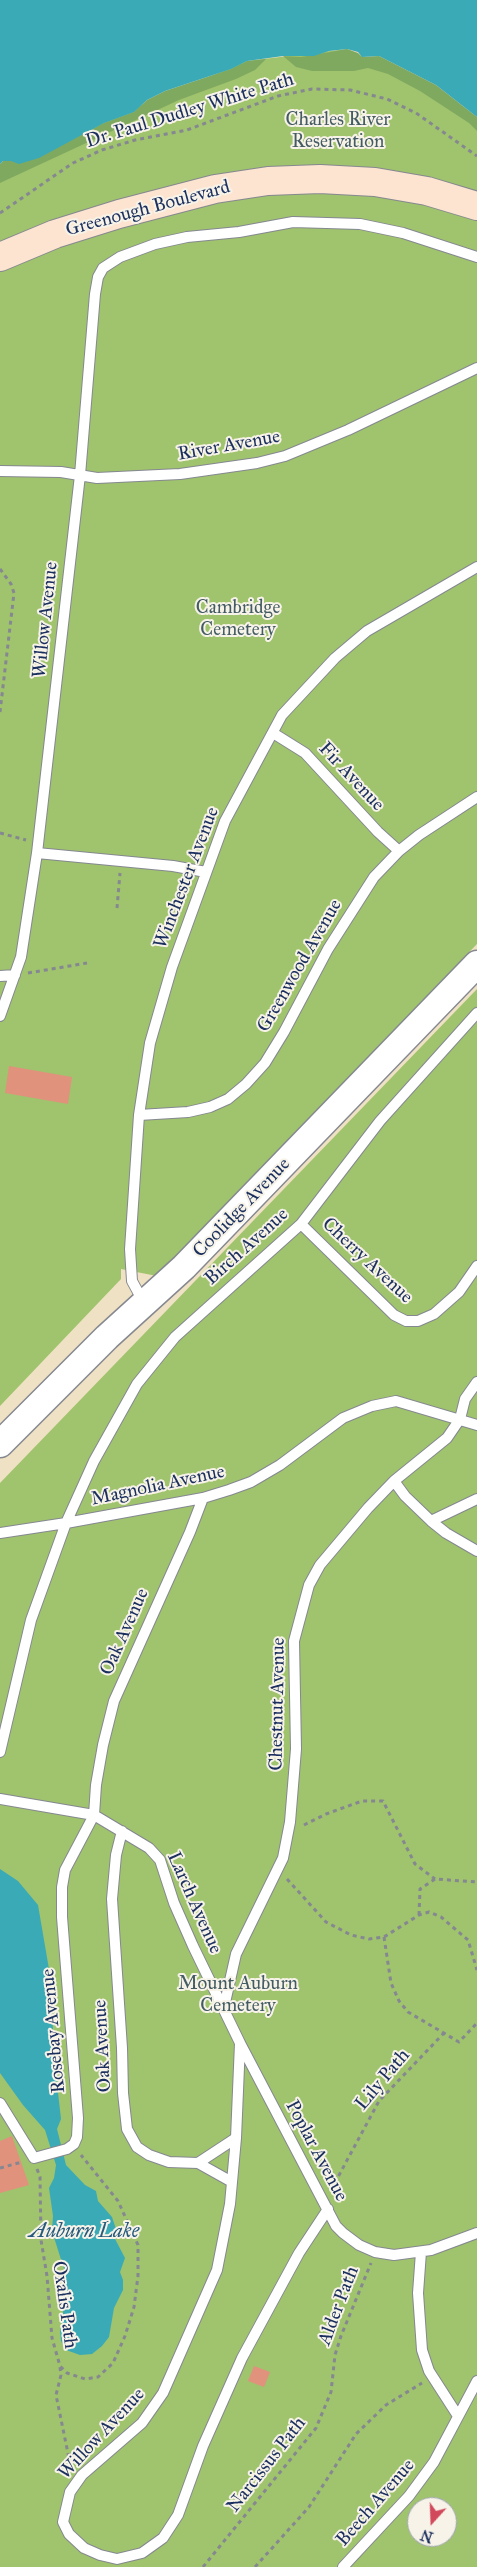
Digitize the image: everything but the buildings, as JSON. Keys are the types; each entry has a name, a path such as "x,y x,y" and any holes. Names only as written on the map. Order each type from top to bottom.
{"main road":[{"name":"Greenough Boulevard","path":"0,257 56,234 128,211 215,189 268,181 320,178 375,182 427,191 477,206"}],"street":[{"name":"Coolidge Avenue","path":"0,1444 107,1337 191,1260 477,964"}],"lane":[{"name":"Willow Avenue","path":"0,1016 15,975 24,939 38,848 80,475 95,294 98,277 103,268 120,257 155,244 188,237 239,232 294,222 360,224 403,233 477,256"},
{"name":"River Avenue","path":"0,471 35,470 97,478 180,474 257,463 285,456 381,416 477,368"},
{"name":"Winchester Avenue","path":"145,1304 132,1281 130,1260 139,1115 150,1043 159,1008 225,821 255,762 282,715 334,658 367,631 477,567"},
{"name":"Fir Avenue","path":"273,733 305,753 378,832 399,850"},
{"name":"Greenwood Avenue","path":"139,1115 188,1112 210,1107 228,1099 246,1084 264,1063 284,1032 328,948 352,908 374,877 399,850 446,816 477,797"},
{"path":"38,848 206,872"},
{"path":"0,976 15,975"},
{"name":"Birch Avenue","path":"0,1752 31,1620 66,1523 109,1433 132,1392 155,1360 199,1314 301,1224 380,1121 477,1013"},
{"name":"Cherry Avenue","path":"301,1224 394,1315 406,1320 418,1321 434,1314 459,1292 477,1266"},
{"name":"Chestnut Avenue","path":"224,2007 236,1954 279,1869 288,1832 296,1749 294,1641 301,1609 309,1585 320,1565 362,1515 394,1481 447,1438 460,1419 465,1399 477,1382"},
{"name":"Magnolia Avenue","path":"0,1533 203,1498 251,1482 280,1465 343,1418 372,1406 396,1401 477,1424"},
{"path":"394,1481 405,1496 431,1521 446,1533 477,1551"},
{"name":"Oak Avenue","path":"94,1815 96,1785 103,1745 114,1701 190,1532 203,1498"},
{"path":"431,1521 477,1499"},
{"name":"Larch Avenue","path":"0,1799 94,1815 149,1848 160,1860 193,1946 224,2007"},
{"name":"Rosebay Avenue","path":"70,2146 77,2137 78,2118 62,1917 62,1887 65,1870 94,1815"},
{"name":"Oak Avenue","path":"122,1831 116,1855 112,1899 122,2048 123,2093 127,2129 137,2147 149,2155 170,2162 198,2163"},
{"name":"Poplar Avenue","path":"224,2007 240,2044 336,2226 343,2233 359,2245 375,2252 394,2255 421,2252 477,2233"},
{"name":"Willow Avenue","path":"240,2044 232,2182 226,2233 216,2270 163,2393 142,2423 82,2475 74,2488 64,2510 63,2522 68,2534 84,2548 100,2555 118,2559 142,2553 163,2538 178,2515 203,2446 242,2358 276,2293 326,2206"},
{"path":"0,2103 34,2158 70,2146"},
{"path":"232,2182 198,2163 236,2138"},
{"path":"421,2252 418,2293 422,2350 432,2376 458,2416"},
{"name":"Beech Avenue","path":"343,2567 409,2496 434,2462 477,2381"}],"path":[{"name":"Dr. Paul Dudley White Path","path":"0,213 73,164 102,150 135,140 187,130 278,96 312,89 350,90 388,99 416,113 477,156"},
{"path":"0,569 11,584 14,593 0,712"},
{"path":"0,833 38,848"},
{"path":"117,908 120,878"},
{"path":"15,975 87,962"},
{"path":"288,1832 326,1814 362,1801 383,1802 416,1864 435,1879 477,1882"},
{"path":"279,1869 326,1922 338,1930 369,1939 384,1937 419,1915 429,1912 441,1916 468,1940 477,1970"},
{"path":"419,1915 420,1889 435,1879"},
{"path":"384,1937 391,1983 399,2000 408,2012 459,2042 477,2023"},
{"name":"Lily Path","path":"326,2206 379,2101 443,2034"},
{"name":"Oxalis Path","path":"60,2366 67,2373 85,2379 98,2377 113,2362 125,2336 134,2307 138,2276 138,2245 118,2201 70,2146"},
{"path":"0,2168 34,2158"},
{"name":"Oxalis Path","path":"34,2158 40,2178 41,2240 47,2276 52,2338 61,2375 56,2395 68,2446 74,2488"},
{"name":"Alder Path","path":"333,2370 341,2336 375,2252"},
{"name":"Narcissus Path","path":"203,2567 316,2428 328,2403 333,2370"},
{"path":"255,2567 309,2507 356,2434 380,2412 432,2376"}],"green space":[{"name":"Cambridge Cemetery","path":"347,49 453,100 477,117 477,944 157,1276 121,1269 121,1279 0,1406 0,164 247,61"},
{"path":"347,49 358,53 362,57 379,56 436,85 477,117 477,131 469,123 420,91 388,74 368,68 354,71 312,71 296,67 283,56 301,57"},
{"path":"266,59 255,70 236,79 179,100 0,183 0,164 3,161 54,149 104,123 134,112 147,100 165,91 231,69 247,61"},
{"name":"Mount Auburn Cemetery","path":"477,989 477,2567 0,2567 0,1483"}],"water":[{"path":"0,0 477,0 477,117 436,85 379,56 362,57 358,52 347,49 329,51 314,56 283,56 247,61 231,69 165,91 147,100 134,112 104,123 39,158 19,164 3,161 0,164"},
{"name":"Auburn Lake","path":"0,1869 18,1881 38,1905 50,1975 55,2066 61,2119 57,2129 66,2165 85,2185 96,2191 98,2201 112,2217 116,2229 114,2237 125,2258 120,2272 123,2280 123,2290 114,2308 109,2337 92,2354 80,2355 66,2350 61,2341 64,2269 52,2231 53,2216 49,2188 54,2178 56,2165 45,2130 23,2105 0,2073"}],"park label":[{"name":"Charles River Reservation","path":"338,131"}]}
